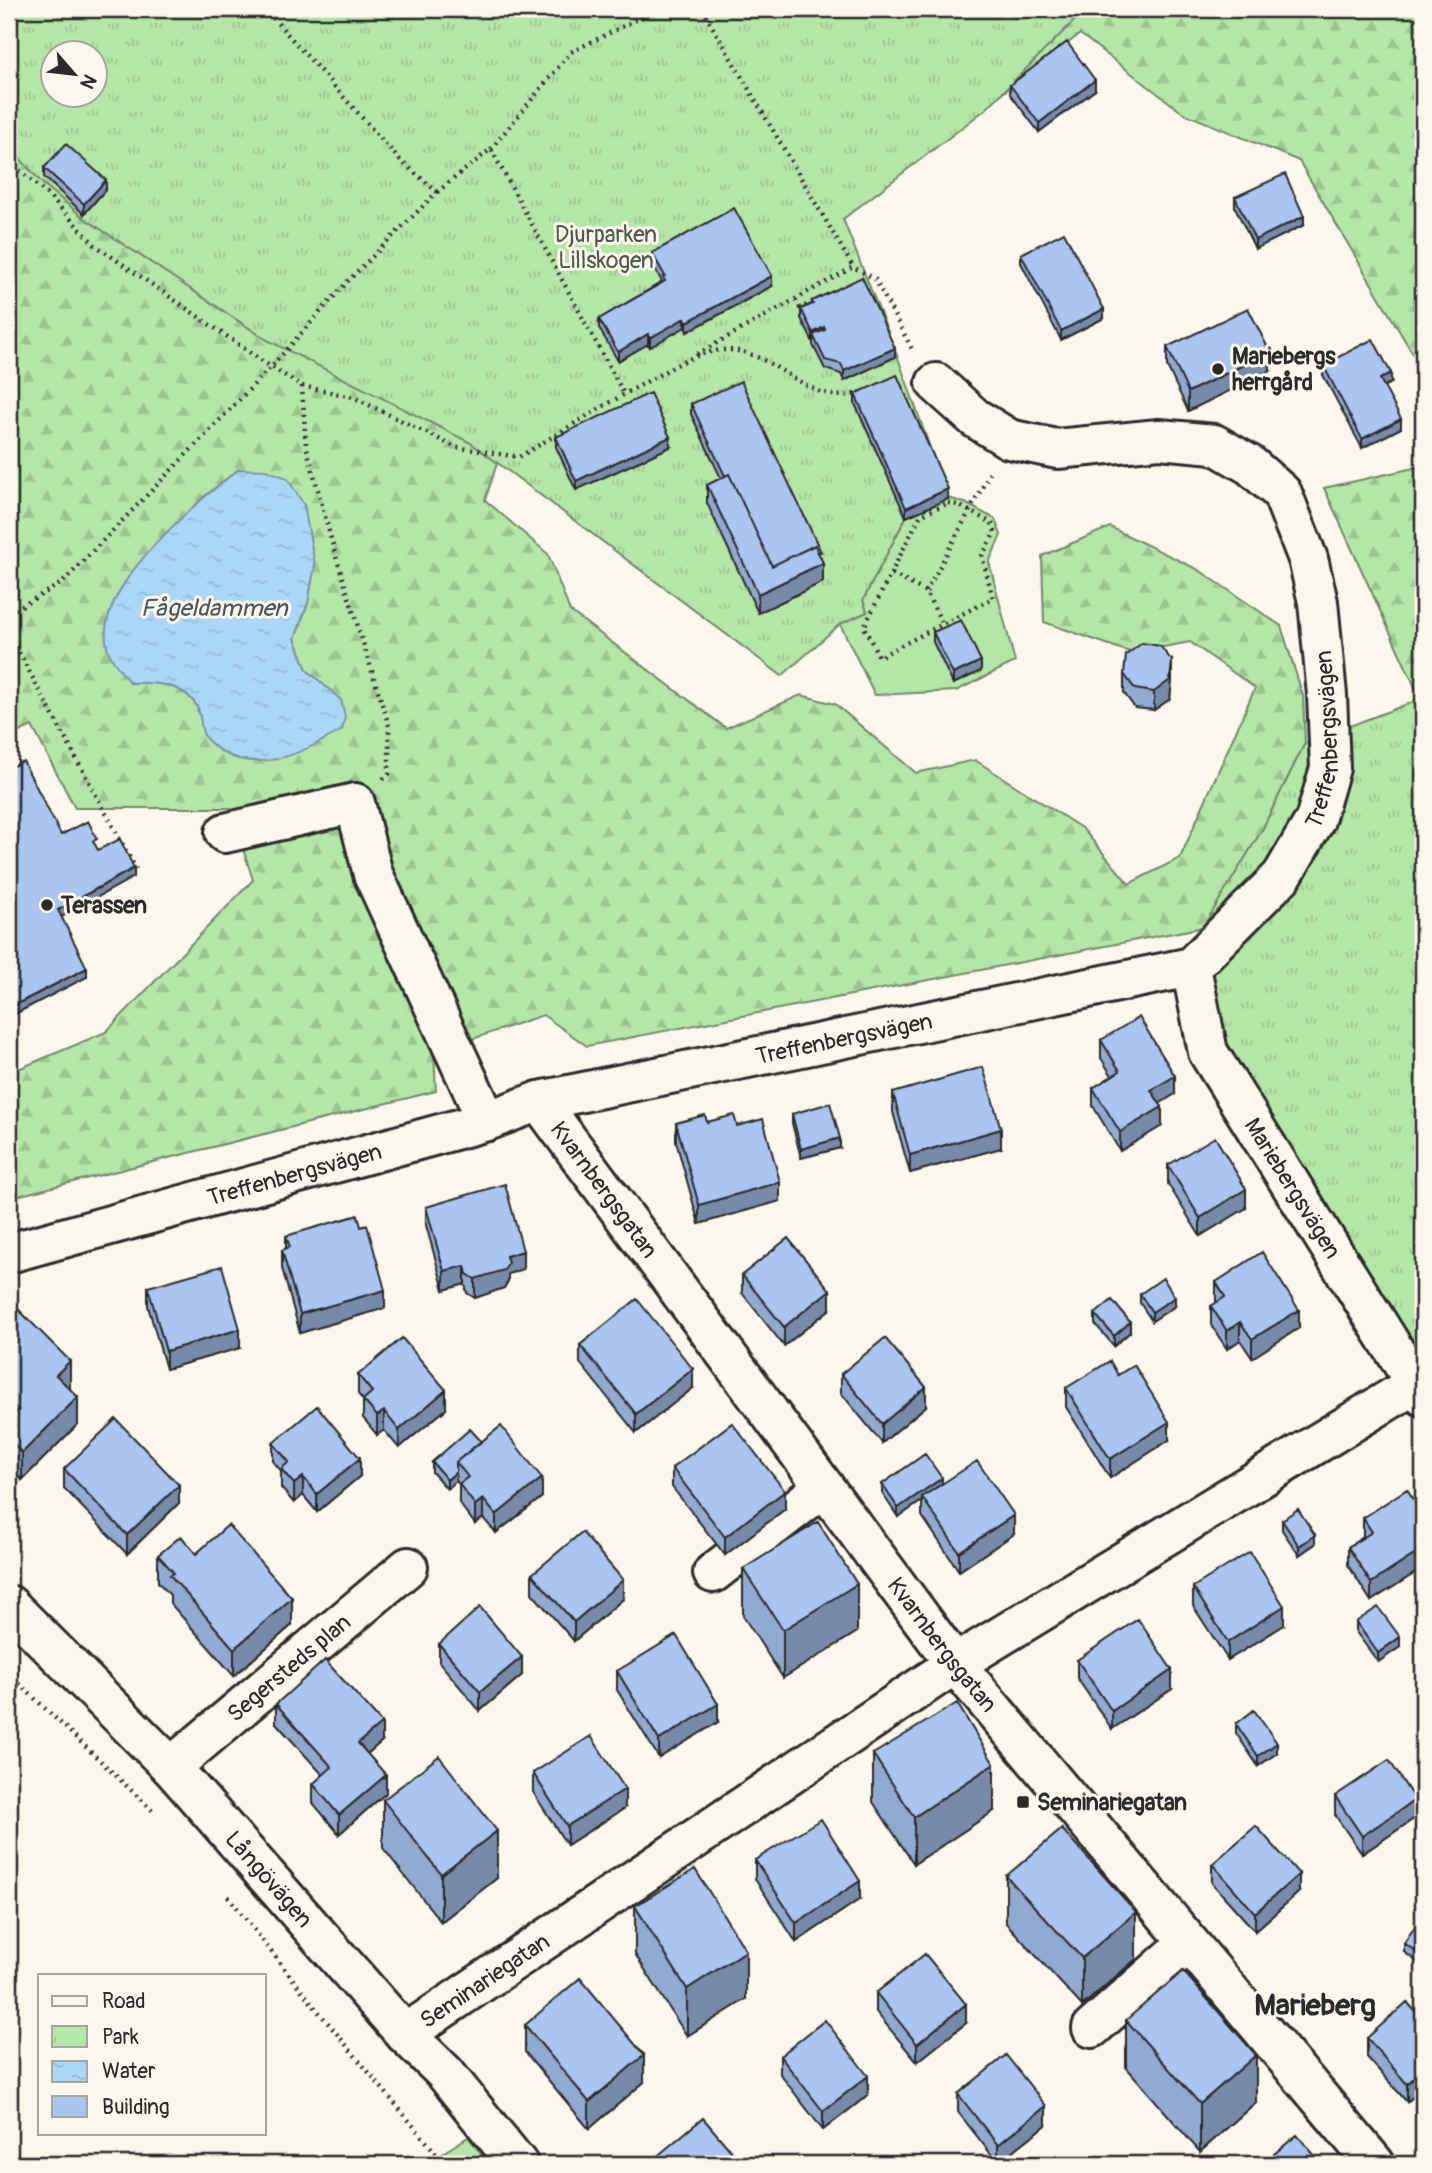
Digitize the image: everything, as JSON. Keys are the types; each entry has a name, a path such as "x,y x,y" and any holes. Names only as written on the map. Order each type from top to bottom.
{"street":[{"name":"Treffenbergsvägen","path":"9,1253 487,1121 539,1101 1191,967 1282,876 1315,820 1330,768 1327,695 1318,603 1308,559 1291,513 1282,493 1250,465 1214,444 1159,439 1057,449 1009,439 975,418 936,383"},
{"path":"225,833 355,803 373,874 487,1121"},
{"name":"Mariebergsvägen","path":"1191,967 1208,1052 1419,1390"},
{"name":"Kvarnbergsgatan","path":"539,1101 955,1664 1375,2164"},
{"name":"Seminariegatan","path":"405,2034 955,1664 1419,1390"},
{"path":"713,1573 824,1487"},
{"name":"Segersteds plan","path":"171,1767 408,1567"},
{"name":"Långövägen","path":"9,1605 171,1767 405,2034 445,2073 518,2164"},
{"path":"1092,2028 1188,1943"}],"path":[{"path":"265,9 399,159 437,192"},
{"path":"9,613 62,583 271,368 348,281 437,192 491,149 571,52 658,9"},
{"path":"702,9 853,267 875,279 914,353 936,383"},
{"path":"491,149 624,394"},
{"path":"9,161 49,196 95,245 271,368 302,386 353,397 455,447 519,457 624,394 853,267"},
{"path":"796,299 800,308 825,297"},
{"path":"693,356 728,350 758,357 824,394 849,397 874,388"},
{"path":"302,386 306,445 334,550 389,726 389,774 355,803"},
{"path":"948,503 970,509 992,523 995,532 982,556 993,598 879,657 864,627 892,574 920,516 948,503"},
{"path":"926,592 970,509"},
{"path":"892,574 926,592 942,623"},
{"path":"9,634 136,869"},
{"path":"9,1674 161,1819"},
{"path":"223,1890 445,2164"}],"green space":[{"path":"9,9 241,9 516,406 485,500 548,554 570,611 726,728 801,695 835,704 916,773 975,760 1083,829 1129,884 1180,858 1255,688 1190,642 1132,653 1044,622 1042,556 1110,527 1199,570 1281,626 1303,696 1305,743 1262,830 1204,927 587,1046 543,1015 434,1052 436,1091 9,1198 9,1073 106,1032 253,880 230,808 75,808 32,726 9,737","holes":["239,469 304,505 308,603 295,638 307,670 205,735 197,707 184,693 158,684 130,683 120,590 156,543 205,496"]},
{"name":"Djurparken Lillskogen","path":"9,9 1080,9 1077,18 986,109 843,219 898,358 948,498 906,517 863,600 867,612 840,624 782,676 471,443 267,340 84,218 41,182 9,146"},
{"path":"715,9 1423,9 1423,371 1299,161 1183,113 1080,34 845,213"},
{"path":"1423,466 1423,698 1421,700 1324,488"},
{"path":"948,498 965,503 995,519 1001,535 989,562 1015,662 956,691 875,695 840,624 867,612 863,600 906,517"},
{"path":"1423,698 1423,1369 1218,1057 1203,927 1262,830 1305,743"},
{"path":"468,2137 489,2164 425,2164"}],"water":[{"name":"Fågeldammen","path":"239,469 266,470 287,478 304,505 315,565 308,603 295,638 307,670 341,700 345,717 342,730 329,738 300,752 269,760 239,759 218,749 204,735 198,708 185,693 168,686 130,683 113,661 107,647 107,623 116,599 132,573 175,524"}],"building":[{"path":"1067,42 1095,80 1039,123 1010,85"},
{"path":"66,144 106,180 84,204 44,168"},
{"path":"1285,174 1304,216 1255,240 1235,197"},
{"path":"734,208 772,276 687,322 685,318 650,338 648,334 618,352 599,319 665,281 665,276 652,253"},
{"path":"1064,232 1104,309 1061,331 1021,254"},
{"path":"862,277 895,348 844,371 841,364 825,360 813,335 825,330 824,327 813,333 801,309"},
{"path":"1248,308 1270,352 1188,392 1167,347"},
{"path":"1373,339 1391,373 1380,379 1401,419 1362,439 1323,365"},
{"path":"897,375 948,489 906,508 855,394"},
{"path":"741,381 821,552 818,553 815,545 772,566 729,474 725,476 691,404"},
{"path":"650,393 670,437 576,481 556,437"},
{"path":"729,474 772,566 815,545 823,563 758,594 707,485"},
{"path":"961,620 981,661 953,674 933,632"},
{"path":"1142,643 1160,646 1172,661 1170,680 1154,692 1135,689 1124,674 1126,655"},
{"name":"Terassen","path":"23,761 61,835 88,821 97,839 93,841 98,850 120,839 134,868 58,910 87,968 9,1008 9,768"},
{"path":"1139,1017 1175,1076 1151,1090 1162,1107 1120,1132 1093,1088 1120,1071 1101,1040"},
{"path":"983,1067 1001,1129 910,1155 893,1093"},
{"path":"830,1103 840,1138 801,1149 792,1114"},
{"path":"705,1115 707,1122 734,1115 737,1126 763,1119 780,1182 699,1205 676,1123"},
{"path":"1215,1137 1246,1189 1200,1218 1168,1165"},
{"path":"505,1184 523,1251 506,1256 508,1263 504,1270 475,1279 467,1274 465,1266 444,1271 426,1207"},
{"path":"358,1215 361,1227 367,1225 385,1290 300,1314 282,1250 290,1247 286,1236"},
{"path":"788,1238 830,1290 784,1327 742,1275"},
{"path":"1262,1252 1299,1310 1252,1339 1240,1322 1227,1331 1211,1306 1225,1297 1216,1282"},
{"path":"222,1266 240,1329 166,1351 148,1287"},
{"path":"1163,1278 1175,1297 1152,1312 1140,1294"},
{"path":"637,1299 693,1369 636,1414 580,1345"},
{"path":"9,1300 70,1361 56,1375 78,1397 22,1453 9,1439 9,1419 18,1410 9,1401"},
{"path":"1112,1300 1130,1322 1114,1336 1095,1314"},
{"path":"402,1338 446,1390 399,1430 384,1411 377,1416 363,1400 372,1392 358,1375"},
{"path":"885,1338 926,1387 882,1424 841,1374"},
{"path":"1110,1361 1118,1375 1134,1365 1169,1422 1110,1459 1066,1388"},
{"path":"317,1406 360,1458 317,1494 303,1477 294,1484 281,1469 289,1462 273,1443"},
{"path":"116,1419 179,1485 127,1535 64,1469"},
{"path":"732,1423 785,1491 725,1537 672,1468"},
{"path":"501,1426 542,1478 496,1515 483,1499 475,1505 459,1484 468,1477 456,1462"},
{"path":"470,1429 481,1441 456,1462 456,1472 447,1480 432,1462"},
{"path":"925,1454 942,1478 898,1508 882,1484"},
{"path":"977,1461 1014,1515 959,1552 922,1497"},
{"path":"1407,1489 1423,1514 1423,1549 1371,1583 1348,1547 1372,1532 1363,1518"},
{"path":"1298,1509 1315,1535 1299,1546 1282,1520"},
{"path":"818,1522 857,1584 783,1630 743,1569"},
{"path":"228,1525 292,1598 234,1649 170,1575 174,1573 158,1555 181,1536 196,1554"},
{"path":"582,1532 623,1580 574,1622 532,1574"},
{"path":"1250,1552 1284,1606 1228,1642 1193,1587"},
{"path":"480,1607 522,1657 480,1692 439,1644"},
{"path":"1378,1607 1400,1637 1378,1653 1356,1622"},
{"path":"1138,1619 1172,1670 1112,1711 1077,1660"},
{"path":"676,1635 718,1704 659,1740 617,1671"},
{"path":"325,1660 382,1723 358,1743 386,1775 339,1815 313,1784 332,1767 276,1704"},
{"path":"957,1703 994,1764 914,1817 873,1754"},
{"path":"1254,1710 1277,1743 1258,1756 1236,1724"},
{"path":"591,1736 625,1789 567,1826 533,1773"},
{"path":"439,1756 497,1831 441,1874 383,1800"},
{"path":"1389,1760 1415,1800 1362,1836 1335,1796"},
{"path":"821,1819 860,1881 796,1923 755,1860"},
{"path":"1256,1826 1299,1874 1255,1913 1212,1864"},
{"path":"1062,1829 1136,1912 1082,1958 1006,1876"},
{"path":"695,1869 746,1951 687,1989 635,1906"},
{"path":"1418,1922 1423,1926 1423,1957 1404,1943"},
{"path":"925,1954 966,2004 917,2044 876,1993"},
{"path":"1183,1971 1256,2055 1200,2104 1126,2020"},
{"path":"580,1978 644,2055 589,2102 525,2025"},
{"path":"1407,2002 1423,2020 1423,2070 1407,2084 1367,2038"},
{"path":"825,2020 868,2076 823,2111 780,2056"},
{"path":"1006,2055 1046,2106 998,2145 958,2094"},
{"path":"703,2118 742,2164 649,2163"},
{"path":"1297,2135 1322,2164 1262,2164"}],"place":[{"name":"Mariebergs herrgård","path":"1218,369"},
{"name":"Terassen","path":"47,905"},
{"name":"Seminariegatan","path":"1023,1802"}],"district":[{"name":"Marieberg","path":"1315,2005"}]}
